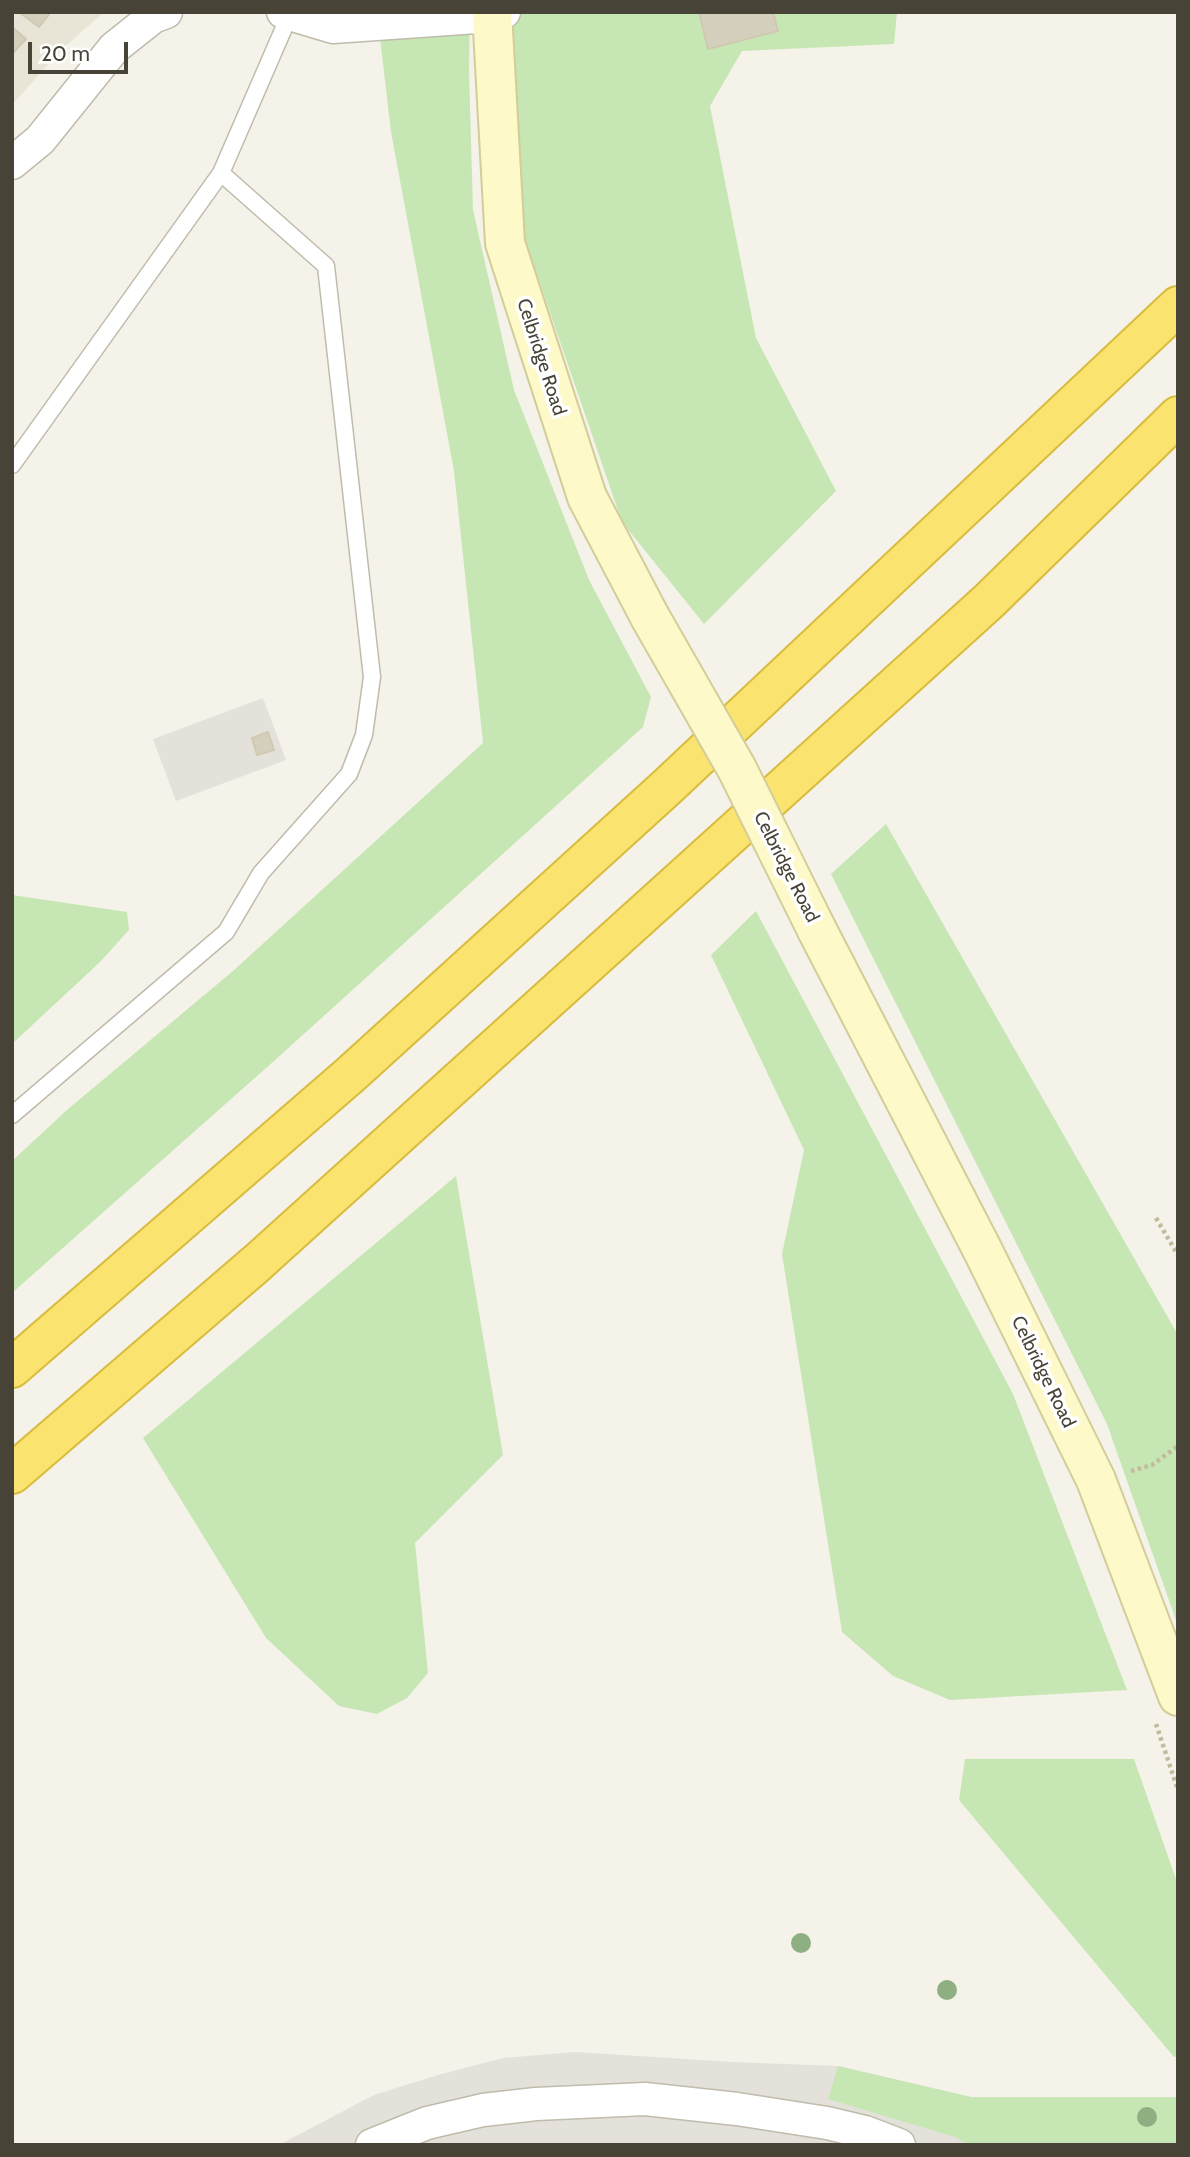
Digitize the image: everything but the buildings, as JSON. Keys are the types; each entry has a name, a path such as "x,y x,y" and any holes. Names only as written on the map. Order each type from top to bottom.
{"highway":[{"path":"12,1368 350,1075 616,833 1178,306"},
{"path":"12,1474 268,1254 989,601 1178,415"}],"main road":[{"name":"Celbridge Road","path":"496,13 505,243 587,498 650,617 737,769 983,1251 1096,1480 1178,1696"}],"street":[{"path":"12,163 40,141 114,48 153,17 166,12"},
{"path":"287,13 334,27 496,13"},
{"path":"372,2145 426,2123 483,2110 536,2104 645,2099 715,2106 827,2123 865,2132 899,2145"}],"lane":[{"path":"12,465 221,173 287,13"},
{"path":"12,1115 226,932 261,873 349,774 364,735 372,677 326,266 221,173"}],"path":[{"path":"1156,1218 1178,1255"},
{"path":"1096,1480 1152,1465 1178,1446"}],"shaded area":[{"path":"12,12 104,12 59,52 12,105"},
{"path":"263,698 286,760 176,801 153,739"},
{"path":"576,2052 838,2066 971,2097 1178,2097 1178,2145 279,2145 374,2095 503,2058"}],"green space":[{"path":"377,12 470,12 473,210 514,390 589,580 651,697 643,727 274,1061 12,1293 12,1161 68,1109 233,971 483,743 454,471 391,132"},
{"path":"511,12 897,12 894,44 742,51 710,106 756,338 836,491 704,624 622,522 521,228"},
{"path":"886,824 1178,1335 1178,1626 1107,1424 831,874"},
{"path":"12,895 127,912 129,930 100,962 12,1044"},
{"path":"756,911 1013,1394 1127,1690 950,1700 893,1676 842,1632 782,1254 804,1150 711,955"},
{"path":"456,1176 503,1455 415,1543 428,1673 407,1698 377,1714 339,1706 266,1638 143,1438"},
{"path":"965,1759 1134,1759 1178,1885 1178,2056 1174,2057 959,1800"},
{"path":"838,2066 971,2097 1178,2097 1178,2145 969,2145 955,2137 828,2099"}]}
